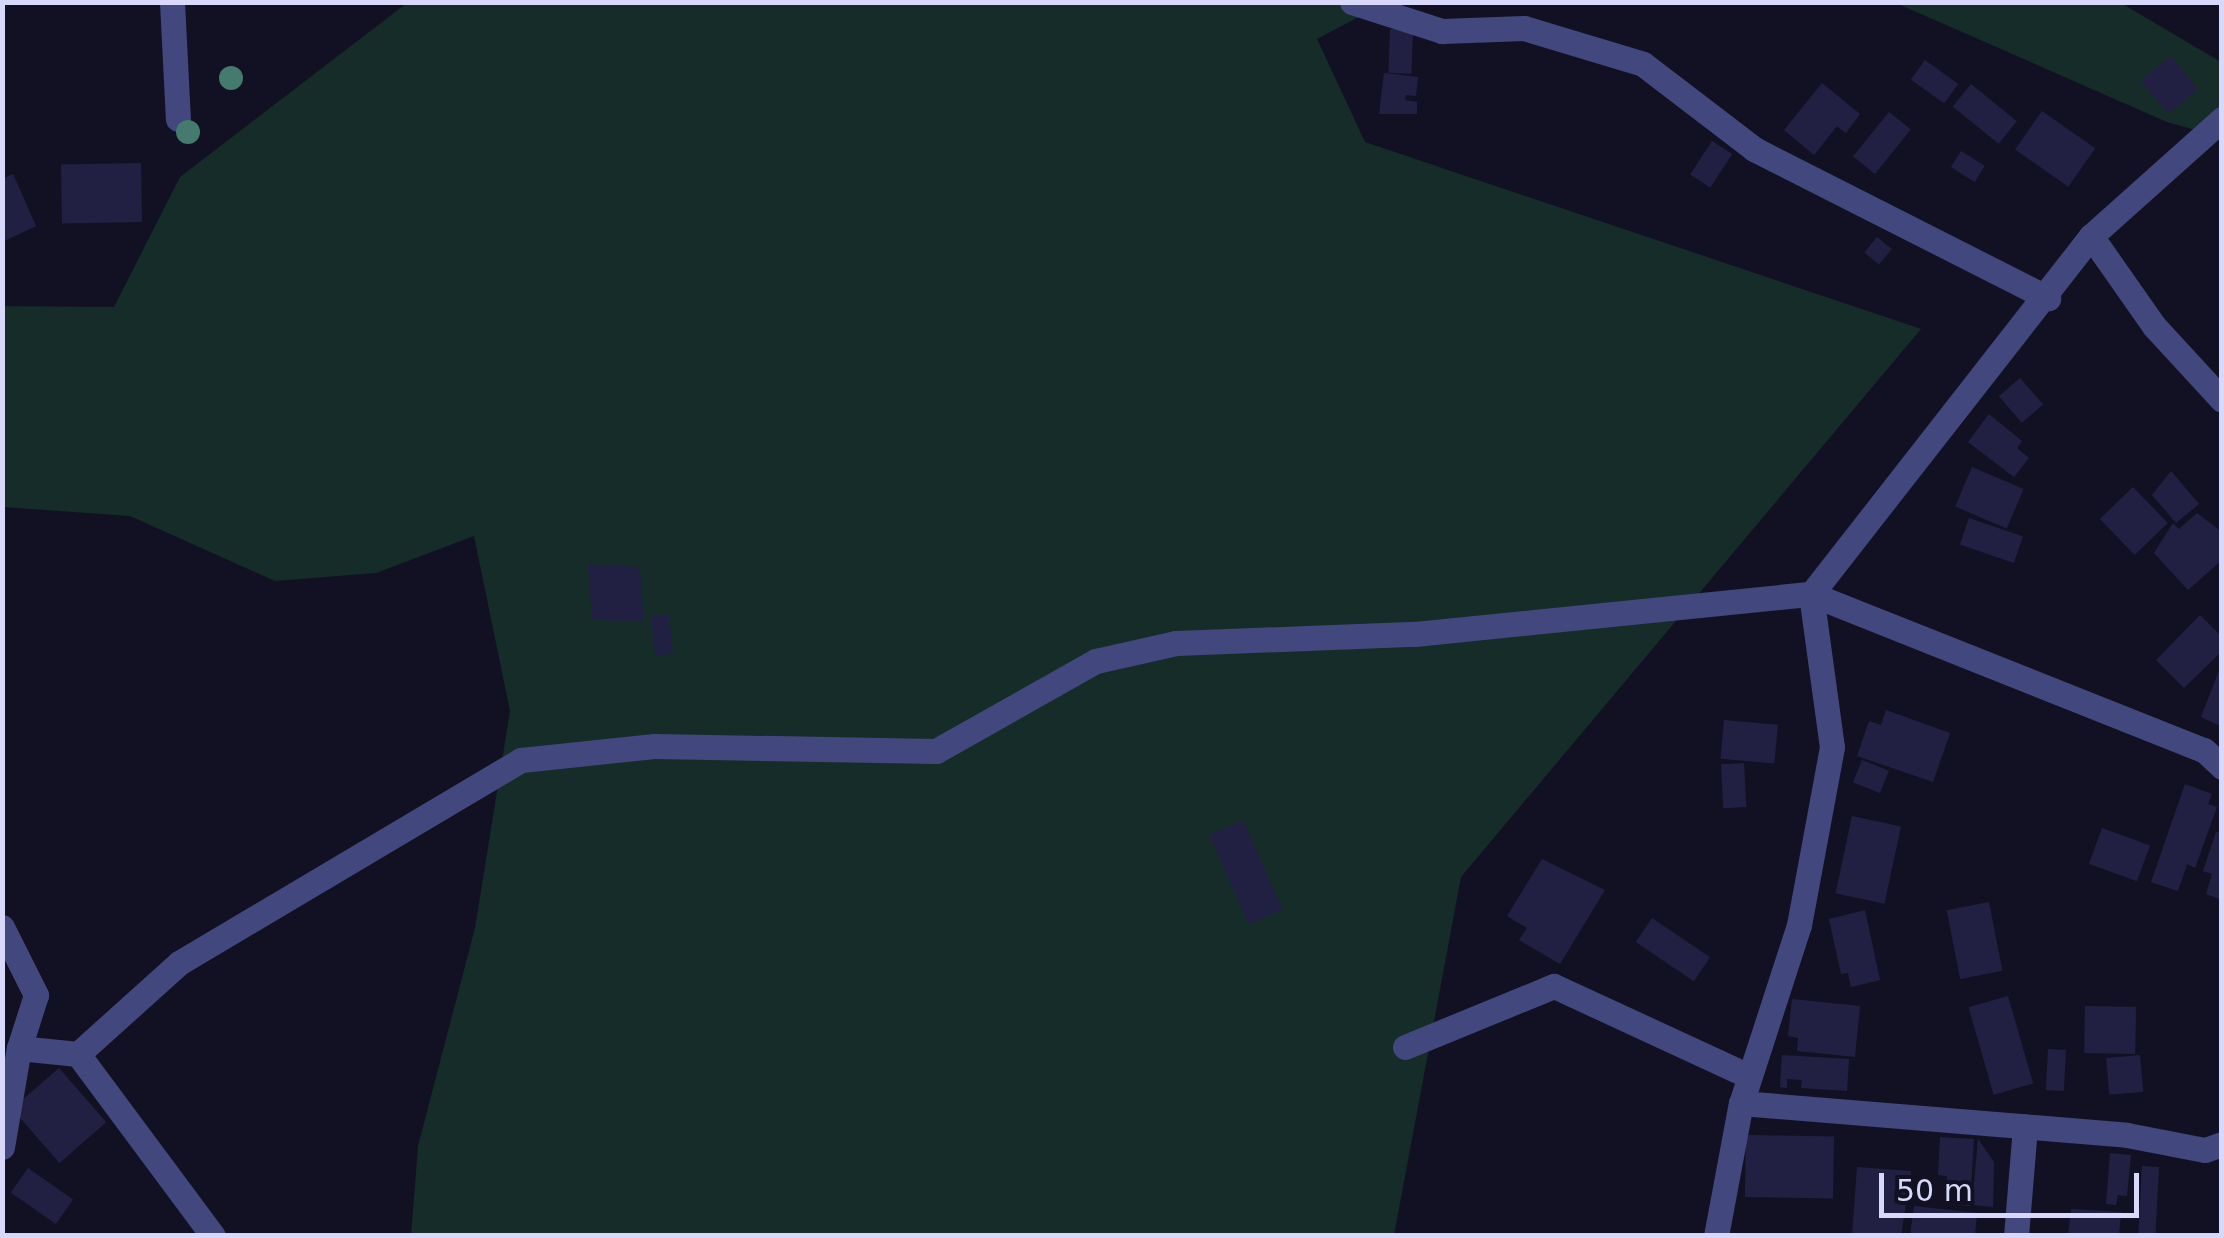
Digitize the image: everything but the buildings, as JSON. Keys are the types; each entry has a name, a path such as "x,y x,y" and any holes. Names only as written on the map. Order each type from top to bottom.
{"street":[{"path":"172,2 178,119"},
{"path":"1352,2 1422,13 1442,31 1524,28 1643,64 1754,149 2048,298"},
{"path":"1716,1236 1747,1075 1799,925 1832,748 1811,594 2048,298 2092,236 2218,128"},
{"path":"2092,236 2154,326 2222,400"},
{"path":"78,1054 179,963 522,760 654,746 936,751 1096,661 1176,643 1415,634 1811,594 2204,750 2222,767"},
{"path":"2,927 36,995 19,1048 2,1147"},
{"path":"1405,1047 1554,986 1747,1075"},
{"path":"19,1048 78,1054 213,1236"},
{"path":"1741,1103 2025,1126 2206,1150 2222,1144"},
{"path":"2016,1236 2025,1126"}],"green space":[{"path":"1387,2 1317,39 1365,142 1921,329 1461,877 1394,1235 411,1236 418,1146 475,928 510,711 474,536 376,573 275,581 130,516 3,507 2,306 114,307 180,177 407,3"},
{"path":"1896,3 2121,3 2221,62 2221,137 2167,122"}]}
